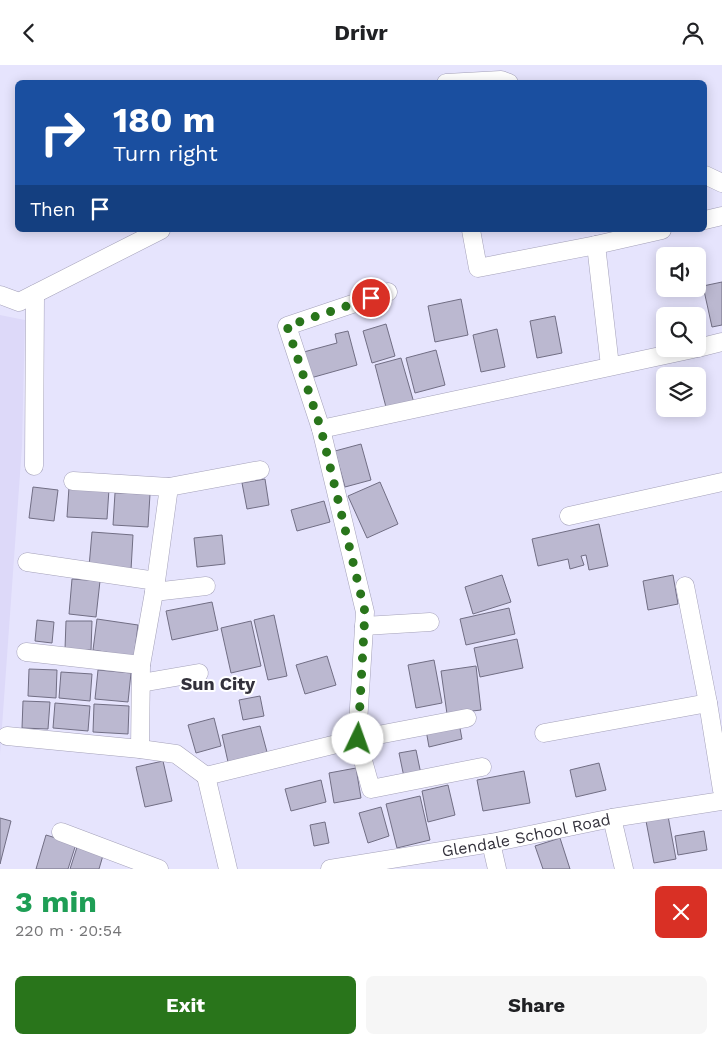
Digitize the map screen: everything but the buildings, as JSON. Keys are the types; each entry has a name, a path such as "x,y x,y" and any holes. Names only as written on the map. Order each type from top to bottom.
{"street":[{"path":"707,176 722,183"},
{"path":"707,220 722,216"},
{"path":"0,295 19,302 157,232"},
{"path":"471,232 478,267 596,245 653,232"},
{"path":"596,245 610,366"},
{"path":"388,292 287,326 321,429 365,612 358,739 371,789 482,767"},
{"path":"34,466 35,293"},
{"path":"706,346 722,343"},
{"path":"321,429 656,356"},
{"path":"73,481 169,487 260,470"},
{"path":"569,516 722,482"},
{"path":"140,749 141,665 155,586 169,487"},
{"path":"27,562 155,586 206,586"},
{"path":"685,586 708,703 722,790"},
{"path":"364,626 430,622"},
{"path":"26,652 141,665"},
{"path":"141,683 200,673"},
{"path":"544,733 708,703"},
{"path":"206,775 358,739 467,718"},
{"path":"7,736 176,753 206,775 228,869"},
{"name":"Glendale School Road","path":"330,869 397,864 612,818 722,801"},
{"path":"612,818 624,869"},
{"path":"61,832 159,869"},
{"path":"492,843 497,869"}],"shaded area":[{"path":"0,315 25,320 22,446 0,755"}],"district":[{"name":"Sun City","path":"218,683"}],"route":[{"path":"358,739 365,612 321,429 287,326 371,298"}]}
